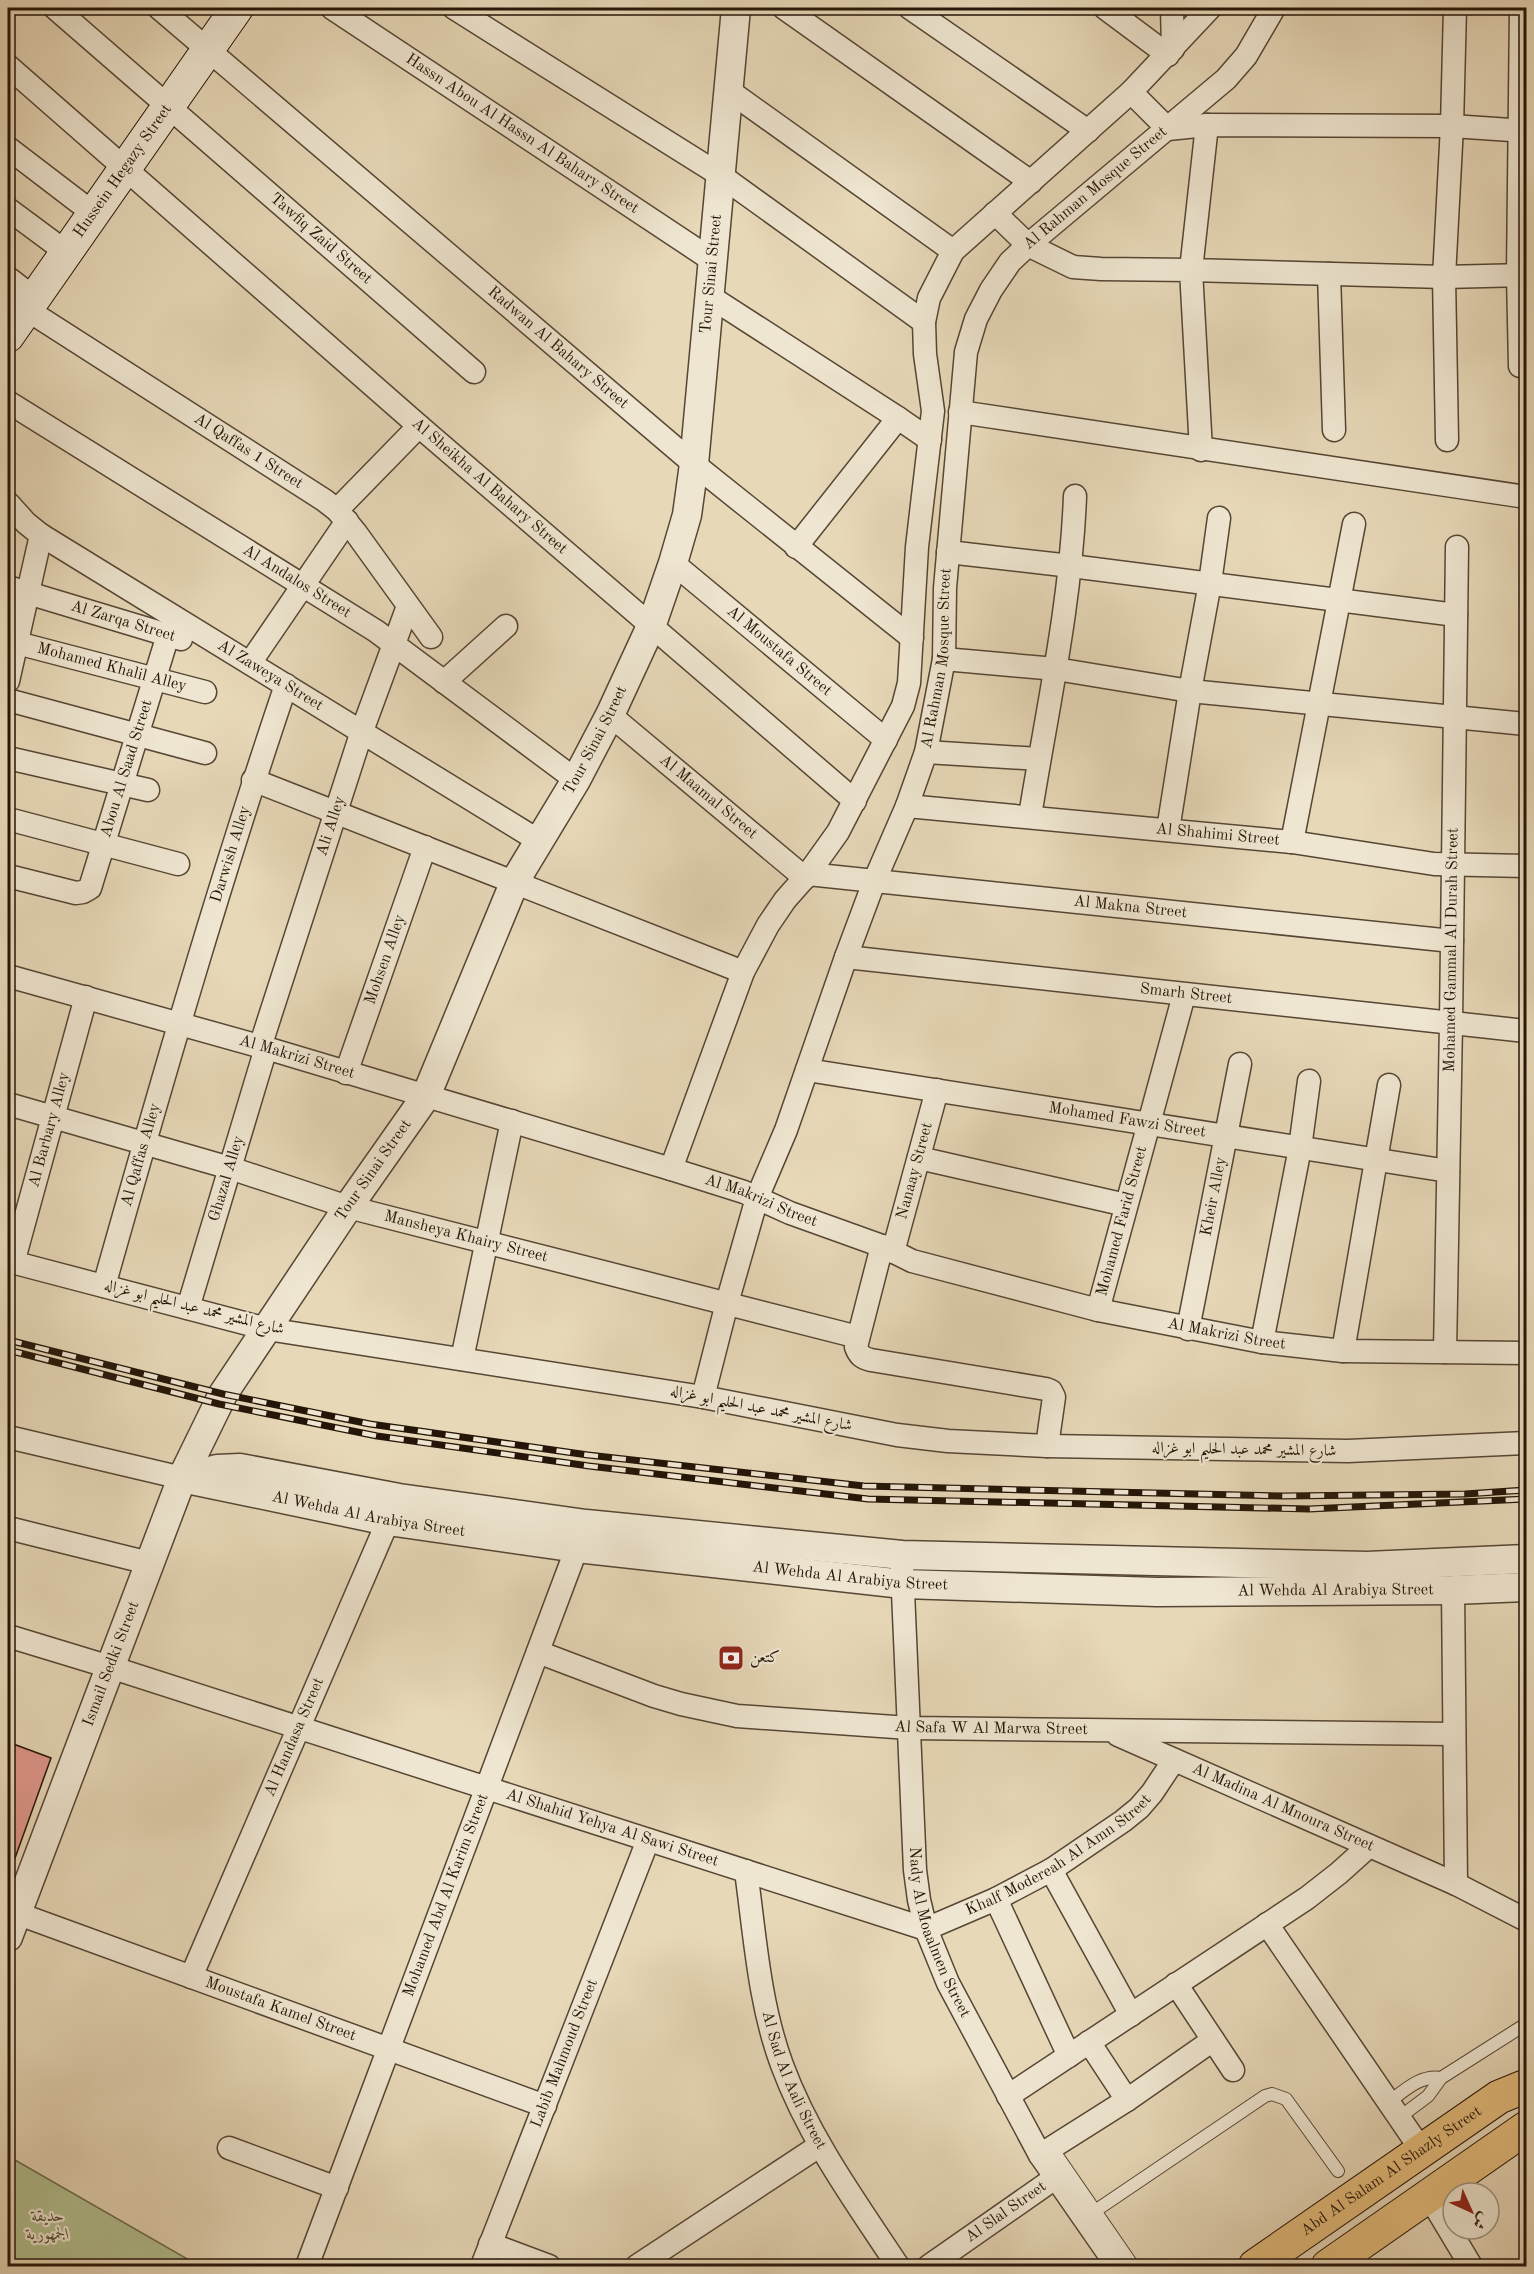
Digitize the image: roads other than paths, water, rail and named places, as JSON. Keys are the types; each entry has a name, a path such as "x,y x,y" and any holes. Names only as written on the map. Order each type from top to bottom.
{"main road":[{"name":"Hussein Hegazy Street","path":"8,336 237,8"},
{"name":"Abd Al Salam Al Shazly Street","path":"1255,2266 1513,2091"},
{"path":"1328,2266 1527,2128"}],"street":[{"name":"Tawfiq Zaid Street","path":"55,8 474,372"},
{"name":"Radwan Al Bahary Street","path":"159,8 694,464 912,638"},
{"name":"Hassn Abou Al Hassn Al Bahary Street","path":"332,8 712,260"},
{"path":"454,8 720,175 924,322"},
{"name":"Tour Sinai Street","path":"223,1394 348,1207 426,1096 515,881 576,780 610,715 652,624 687,515 694,464 736,8"},
{"path":"784,8 1031,182"},
{"path":"910,8 934,14 1088,131"},
{"path":"1105,8 1170,52"},
{"path":"1170,52 1172,8"},
{"name":"Al Rahman Mosque Street","path":"671,1169 743,972 768,925 838,832 903,706 909,683 917,547 933,411 925,354 924,322 929,298 953,251 1131,92 1210,8"},
{"name":"Al Rahman Mosque Street","path":"703,1397 757,1198 782,1140 846,957 874,882 907,806 926,752 944,660 948,552 960,412 966,352 976,319 991,290 1010,262 1226,79 1246,56 1274,8"},
{"path":"1447,440 1444,277 1452,126 1455,8"},
{"path":"1520,366 1523,131 1521,8"},
{"name":"Al Sheikha Al Bahary Street","path":"8,66 419,426 652,624 855,801"},
{"path":"728,90 953,251"},
{"path":"1131,92 1168,129 1207,125 1452,126 1523,131"},
{"path":"1201,450 1191,270 1207,125"},
{"path":"8,148 93,213"},
{"path":"8,209 66,252"},
{"path":"995,213 1028,245 1073,267 1444,277 1522,275"},
{"path":"1329,274 1334,430"},
{"name":"Al Qaffas 1 Street","path":"8,278 30,303 310,490 342,516 430,637"},
{"path":"709,296 930,440"},
{"name":"Al Andalos Street","path":"8,402 304,585 393,643 576,780"},
{"path":"960,412 1201,450 1527,497"},
{"path":"796,547 898,418"},
{"path":"245,660 304,585 342,516 419,426"},
{"path":"1030,816 1056,669 1071,566 1075,496"},
{"name":"Al Zaweya Street","path":"8,503 26,523 41,535 539,841"},
{"path":"1168,830 1219,519"},
{"path":"1292,842 1354,524"},
{"path":"8,681 17,643 17,590 41,535"},
{"name":"Mohamed Gammal Al Durah Street","path":"1445,1352 1457,547"},
{"path":"948,552 1456,615"},
{"name":"Al Moustafa Street","path":"673,563 886,740"},
{"name":"Al Zarqa Street","path":"17,590 245,660"},
{"name":"Ali Alley","path":"263,1047 362,731 408,606"},
{"path":"444,682 506,626"},
{"name":"Abou Al Saad Street","path":"8,876 76,893 90,888 168,635"},
{"name":"Mohamed Khalil Alley","path":"17,643 205,692"},
{"path":"944,660 1056,669 1190,691 1527,724"},
{"name":"Darwish Alley","path":"179,1023 253,780 286,685"},
{"path":"8,700 206,753"},
{"name":"Al Maamal Street","path":"610,715 806,876"},
{"path":"926,752 1039,759"},
{"path":"8,758 148,790"},
{"path":"253,780 743,972"},
{"name":"Al Shahimi Street","path":"907,806 1292,842 1452,866 1527,866"},
{"path":"8,819 178,864"},
{"name":"Mohsen Alley","path":"346,1072 425,847"},
{"name":"Al Makna Street","path":"806,876 1452,941"},
{"name":"Smarh Street","path":"846,957 1527,1031"},
{"name":"Al Makrizi Street","path":"8,976 263,1047 671,1169 757,1198 790,1213 932,1267 1098,1310 1262,1342 1343,1351 1527,1353"},
{"name":"Mohamed Farid Street","path":"1098,1310 1184,995"},
{"name":"Al Barbary Alley","path":"10,1262 86,997"},
{"name":"Al Qaffas Alley","path":"104,1286 179,1023"},
{"name":"Ghazal Alley","path":"188,1308 263,1047"},
{"name":"Kheir Alley","path":"1188,1329 1240,1064"},
{"name":"Mohamed Fawzi Street","path":"807,1070 1448,1171"},
{"path":"1262,1342 1300,1148 1309,1082"},
{"path":"1343,1351 1389,1085"},
{"name":"Nanaay Street","path":"858,1337 919,1158 937,1090"},
{"name":"Mansheya Khairy Street","path":"8,1104 230,1168 348,1207 858,1337"},
{"path":"462,1359 512,1121"},
{"path":"919,1158 1126,1205"},
{"name":"شارع المشير محمد عبد الحليم ابو غزاله","path":"10,1262 267,1329 703,1397 897,1435 948,1441 1047,1446 1348,1451 1527,1443"},
{"path":"858,1337 856,1347 858,1353 864,1358 1051,1391 1054,1397 1047,1446"},
{"name":"Ismail Sedki Street","path":"10,1918 182,1478 223,1394"},
{"name":"Al Wehda Al Arabiya Street","path":"8,1437 182,1478 903,1584 1157,1592 1453,1590 1527,1587"},
{"name":"Al Handasa Street","path":"191,1977 393,1509"},
{"path":"8,1528 149,1563"},
{"name":"Al Wehda Al Arabiya Street","path":"581,1536 902,1555 1158,1562 1367,1566 1527,1559"},
{"name":"Mohamed Abd Al Karim Street","path":"307,2266 581,1536"},
{"name":"Nady Al Moaalmen Street","path":"902,1555 915,1870 926,1929 948,1983 1008,2096 1046,2151 1055,2178 1117,2266"},
{"path":"1157,1592 1158,1562"},
{"path":"1453,1590 1456,1884"},
{"name":"Al Shahid Yehya Al Sawi Street","path":"8,1636 926,1929"},
{"name":"Al Safa W Al Marwa Street","path":"538,1652 654,1696 737,1716 909,1728 1454,1734"},
{"name":"Al Madina Al Mnoura Street","path":"1108,1731 1456,1884 1527,1920"},
{"name":"Khalf Modereah Al Amn Street","path":"926,1929 996,1899 1051,1870 1123,1821 1152,1793 1174,1760"},
{"name":"Labib Mahmoud Street","path":"482,2266 648,1840"},
{"path":"1008,2096 1307,1898 1369,1846"},
{"path":"1051,1870 1131,2015"},
{"name":"Al Sad Al Aali Street","path":"746,1871 768,2019 781,2063 798,2105 819,2146 897,2266"},
{"path":"996,1899 1069,2056"},
{"name":"Moustafa Kamel Street","path":"10,1918 191,1977 545,2106"},
{"path":"1267,1924 1422,2151"},
{"path":"1176,1984 1233,2070"},
{"path":"1046,2151 1127,2100 1213,2040"},
{"path":"1089,2042 1127,2100"},
{"name":"Abd Al Salam Al Shazly Street","path":"1513,2091 1527,2075"},
{"path":"637,2266 819,2146"},
{"path":"229,2148 337,2188"},
{"name":"Al Slal Street","path":"929,2266 1055,2178"},
{"path":"1429,2196 1471,2266"},
{"path":"490,2244 549,2266"}],"lane":[{"path":"1395,2109 1428,2096 1441,2078 1527,2024"},
{"path":"1395,2109 1418,2081 1430,2076 1441,2078"},
{"path":"1095,2211 1265,2096 1272,2094 1286,2099 1291,2104 1338,2171"},
{"path":"1046,2151 1095,2211 1133,2266"}],"railway":[{"path":"8,1340 223,1394 370,1424 588,1455 864,1486 1283,1496 1465,1494 1526,1490"},
{"path":"8,1350 219,1404 377,1436 589,1466 868,1499 1309,1509 1526,1499"}],"place":[{"name":"كتعن","path":"731,1658"}],"park label":[{"name":"حديقة الجمهورية","path":"48,2226"}]}
